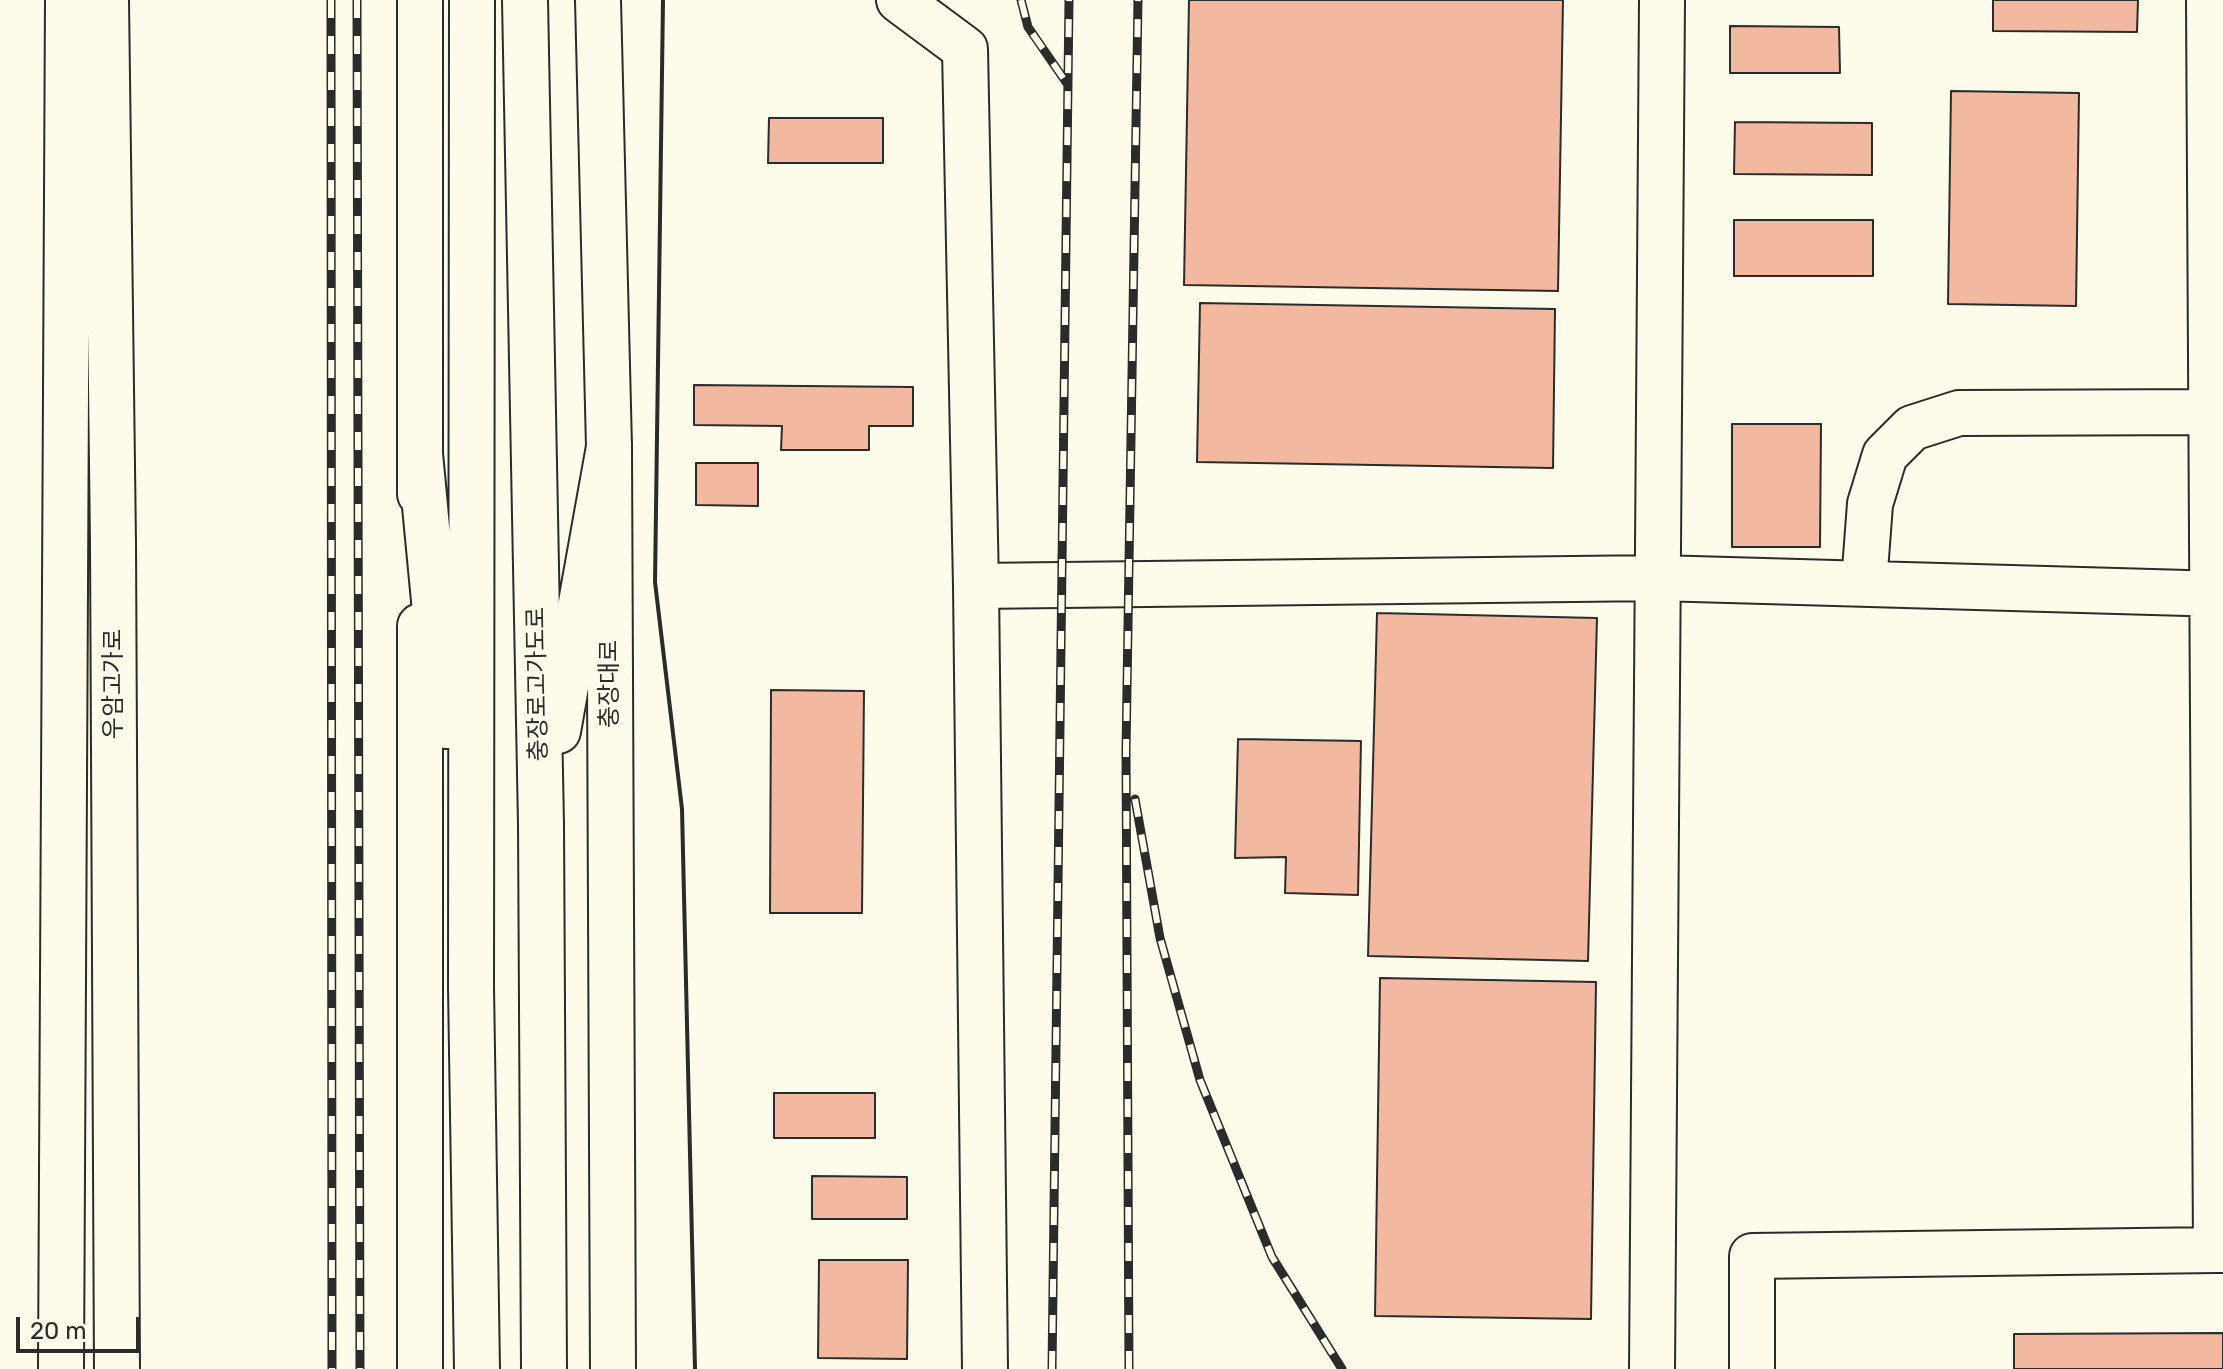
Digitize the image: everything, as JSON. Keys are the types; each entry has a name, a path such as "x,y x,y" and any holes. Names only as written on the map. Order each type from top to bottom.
{"main road":[{"name":"우암고가로","path":"61,1369 68,0"},
{"name":"우암고가로","path":"106,0 113,542 117,1369"},
{"path":"420,0 420,1369"},
{"path":"472,0 471,987 477,1369"},
{"name":"충장로고가도로","path":"525,0 541,824 544,1369"},
{"name":"충장대로","path":"598,0 609,447 613,1369"},
{"path":"899,0 965,49 976,586 985,1369"},
{"path":"1652,1369 1662,0"},
{"path":"1752,1369 1752,1256 2220,1250 2218,594 2212,412 2209,0"},
{"path":"1864,584 1870,504 1885,455 1912,428 1959,413 2212,412"},
{"path":"541,824 609,447"},
{"path":"420,454 471,987"},
{"path":"976,586 1658,578 2218,594"}],"building":[{"path":"1189,0 1563,0 1558,291 1184,285"},
{"path":"1993,0 2138,0 2137,32 1993,31"},
{"path":"1730,26 1839,27 1840,73 1730,73"},
{"path":"1951,91 2079,93 2076,306 1948,304"},
{"path":"769,118 883,118 883,163 768,163"},
{"path":"1735,122 1872,123 1872,175 1734,174"},
{"path":"1734,220 1873,220 1873,276 1734,276"},
{"path":"1200,303 1555,309 1553,468 1197,462"},
{"path":"694,385 913,387 913,426 869,426 869,450 781,450 782,426 694,425"},
{"path":"1732,424 1821,424 1820,547 1732,547"},
{"path":"696,463 758,463 758,506 696,505"},
{"path":"1377,613 1597,618 1588,961 1368,956"},
{"path":"771,690 864,691 862,913 770,913"},
{"path":"1238,739 1361,741 1358,895 1285,893 1286,857 1235,858"},
{"path":"1380,978 1596,982 1591,1319 1375,1316"},
{"path":"774,1093 875,1093 875,1138 774,1138"},
{"path":"812,1176 907,1177 907,1219 812,1219"},
{"path":"819,1260 908,1260 907,1359 818,1358"},
{"path":"2223,1333 2223,1369 2014,1369 2014,1334"}],"railway":[{"path":"331,0 332,1369"},
{"path":"357,0 360,1369"},
{"path":"1021,0 1028,27 1068,85"},
{"path":"1052,1369 1069,0"},
{"path":"1129,1369 1126,751 1138,0"},
{"path":"1135,799 1160,938 1200,1080 1272,1257 1342,1369"}],"wall":[{"path":"663,0 655,582 682,809 695,1369"}]}
